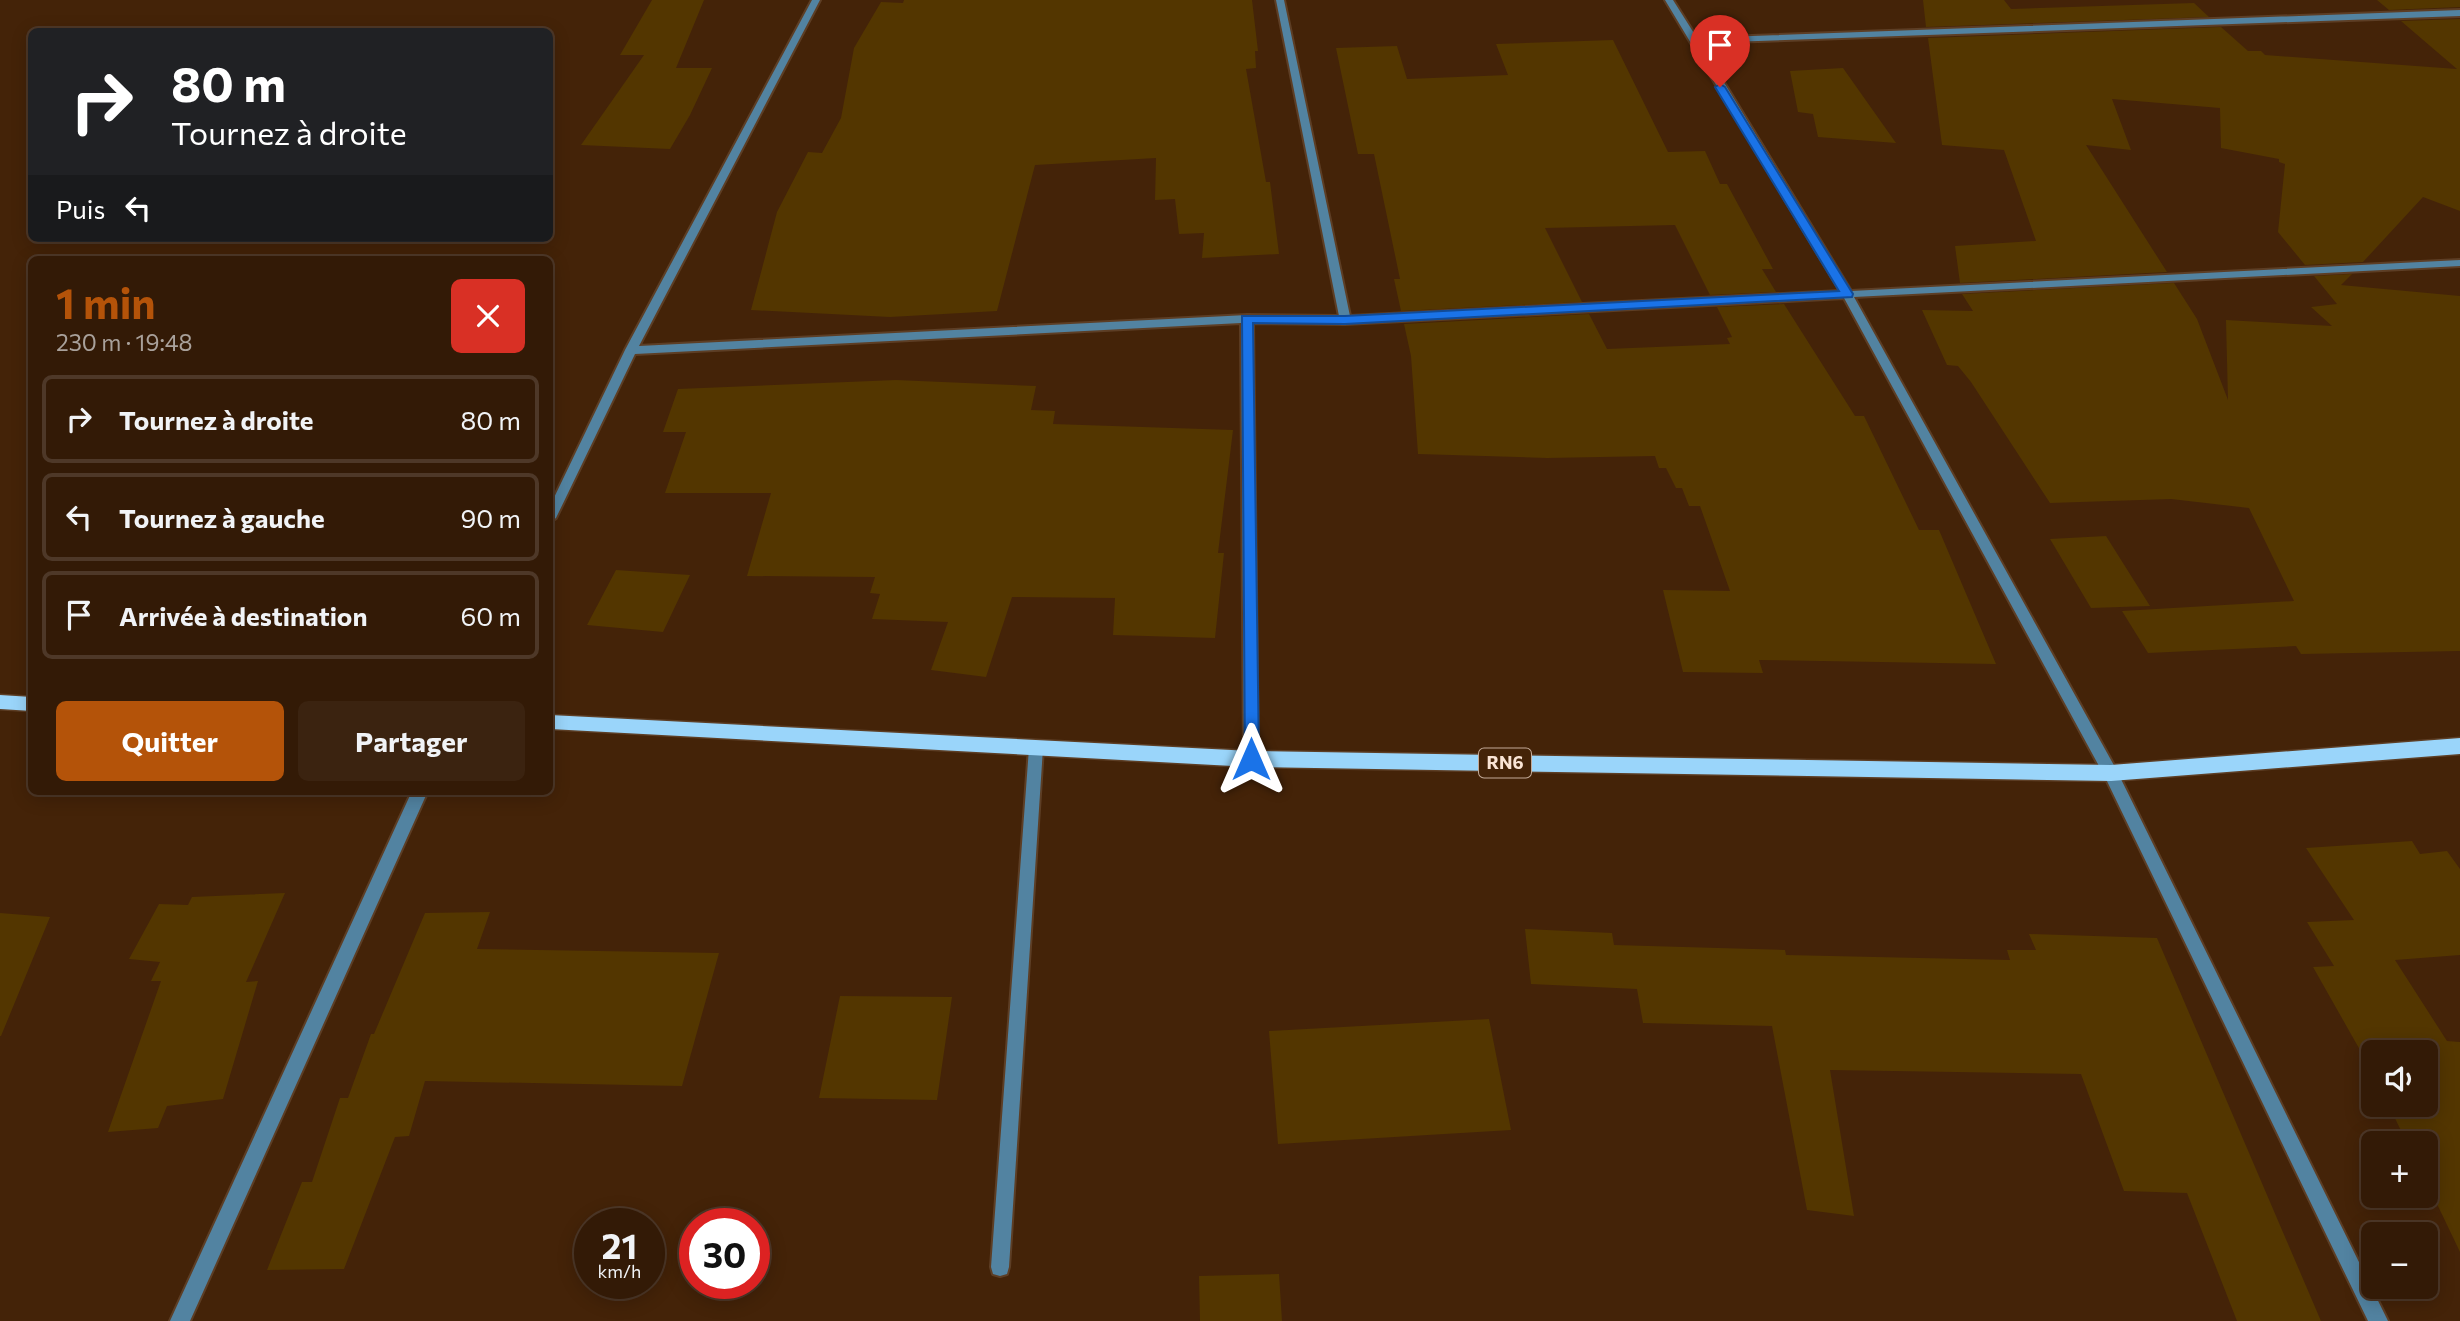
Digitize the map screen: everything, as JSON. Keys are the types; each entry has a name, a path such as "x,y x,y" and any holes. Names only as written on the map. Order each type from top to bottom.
{"main road":[{"path":"0,702 28,704"},
{"name":"RN6","path":"553,722 1251,759 2111,773 2460,746"}],"street":[{"path":"553,512 631,349 816,0"},
{"path":"1280,0 1345,320"},
{"path":"1669,0 1847,294 2111,773 2378,1321"},
{"path":"1692,41 2460,13"},
{"path":"631,349 1247,319 1345,320 2460,263"},
{"path":"1247,319 1251,759"},
{"path":"1000,1267 1036,748"},
{"path":"180,1321 418,795"}],"building":[{"path":"652,0 704,0 676,68 712,68 690,115 670,149 581,145 644,55 620,55"},
{"path":"904,0 1252,0 1258,51 1255,51 1256,68 1246,69 1266,182 1270,182 1279,254 1202,258 1204,233 1179,234 1175,199 1155,200 1156,158 1035,165 997,311 890,317 751,310 777,212 808,152 822,153 841,118 854,48 881,2 903,3"},
{"path":"1923,0 2004,0 2011,9 2194,3 2209,17 1926,27"},
{"path":"2377,0 2460,0 2460,7 2389,10"},
{"path":"2460,19 2460,211 2423,197 2363,262 2305,265 2278,232 2285,164 2279,162 2279,159 2221,148 2220,108 2112,99 2131,150 2086,145 2167,272 1960,283 1955,246 2036,241 2004,150 1942,145 1928,38 2221,27 2248,51 2261,51 2265,55 2457,69 2401,21"},
{"path":"1613,40 1668,152 1705,151 1720,184 1727,184 1773,269 1762,269 1776,292 1710,295 1675,225 1545,228 1582,302 1401,311 1394,279 1400,279 1374,154 1358,154 1336,48 1397,46 1407,79 1508,75 1496,44"},
{"path":"1843,68 1896,143 1818,137 1813,114 1798,112 1790,71"},
{"path":"2352,274 2341,285 2460,296 2460,651 2301,654 2296,646 2148,653 2122,611 2294,601 2249,508 2171,499 2050,503 1971,382 1958,366 1947,365 1922,310 1973,311 1962,294 2174,283 2197,319 2228,400 2226,320 2332,326 2311,307 2337,304 2314,276"},
{"path":"1784,304 1855,416 1864,416 1919,530 1939,530 1996,664 1759,660 1763,673 1683,672 1663,590 1730,591 1700,506 1689,506 1682,488 1676,488 1666,468 1659,468 1655,456 1547,458 1418,454 1411,356 1404,324 1589,314 1607,349 1730,344 1727,338 1732,337 1717,307"},
{"path":"896,380 1036,386 1031,410 1055,411 1053,424 1233,430 1218,553 1224,553 1215,638 1113,635 1115,598 1012,597 986,677 931,670 948,622 872,619 880,594 870,593 875,577 747,576 771,493 665,493 686,432 663,432 678,389"},
{"path":"2106,536 2150,606 2091,608 2050,539"},
{"path":"616,570 690,575 663,632 587,625"},
{"path":"2412,841 2420,854 2447,851 2460,869 2460,955 2395,960 2447,1041 2460,1042 2460,1252 2438,1206 2438,1131 2401,1131 2394,1117 2438,1117 2438,1040 2361,1040 2361,1052 2313,967 2334,966 2307,922 2354,920 2306,848"},
{"path":"285,893 246,982 258,981 223,1099 167,1106 158,1128 108,1132 161,981 151,981 160,962 129,959 159,904 188,905 192,897"},
{"path":"490,912 477,949 719,953 682,1086 425,1081 409,1136 395,1137 344,1269 267,1270 302,1182 312,1182 340,1098 348,1098 371,1034 374,1034 425,913"},
{"path":"0,913 50,917 1,1036 0,1036"},
{"path":"1525,929 1612,933 1614,945 1785,950 1786,955 2010,960 2007,950 2036,950 2029,934 2157,938 2321,1321 2237,1321 2187,1193 2124,1191 2081,1074 1830,1070 1854,1216 1807,1210 1772,1026 1643,1023 1637,989 1531,984"},
{"path":"840,996 952,997 937,1100 819,1098"},
{"path":"1489,1019 1511,1130 1278,1144 1269,1031"},
{"path":"1279,1274 1282,1321 1200,1321 1199,1276"}],"route":[{"path":"1251,759 1247,319 1345,320 1847,294 1720,87"}]}
